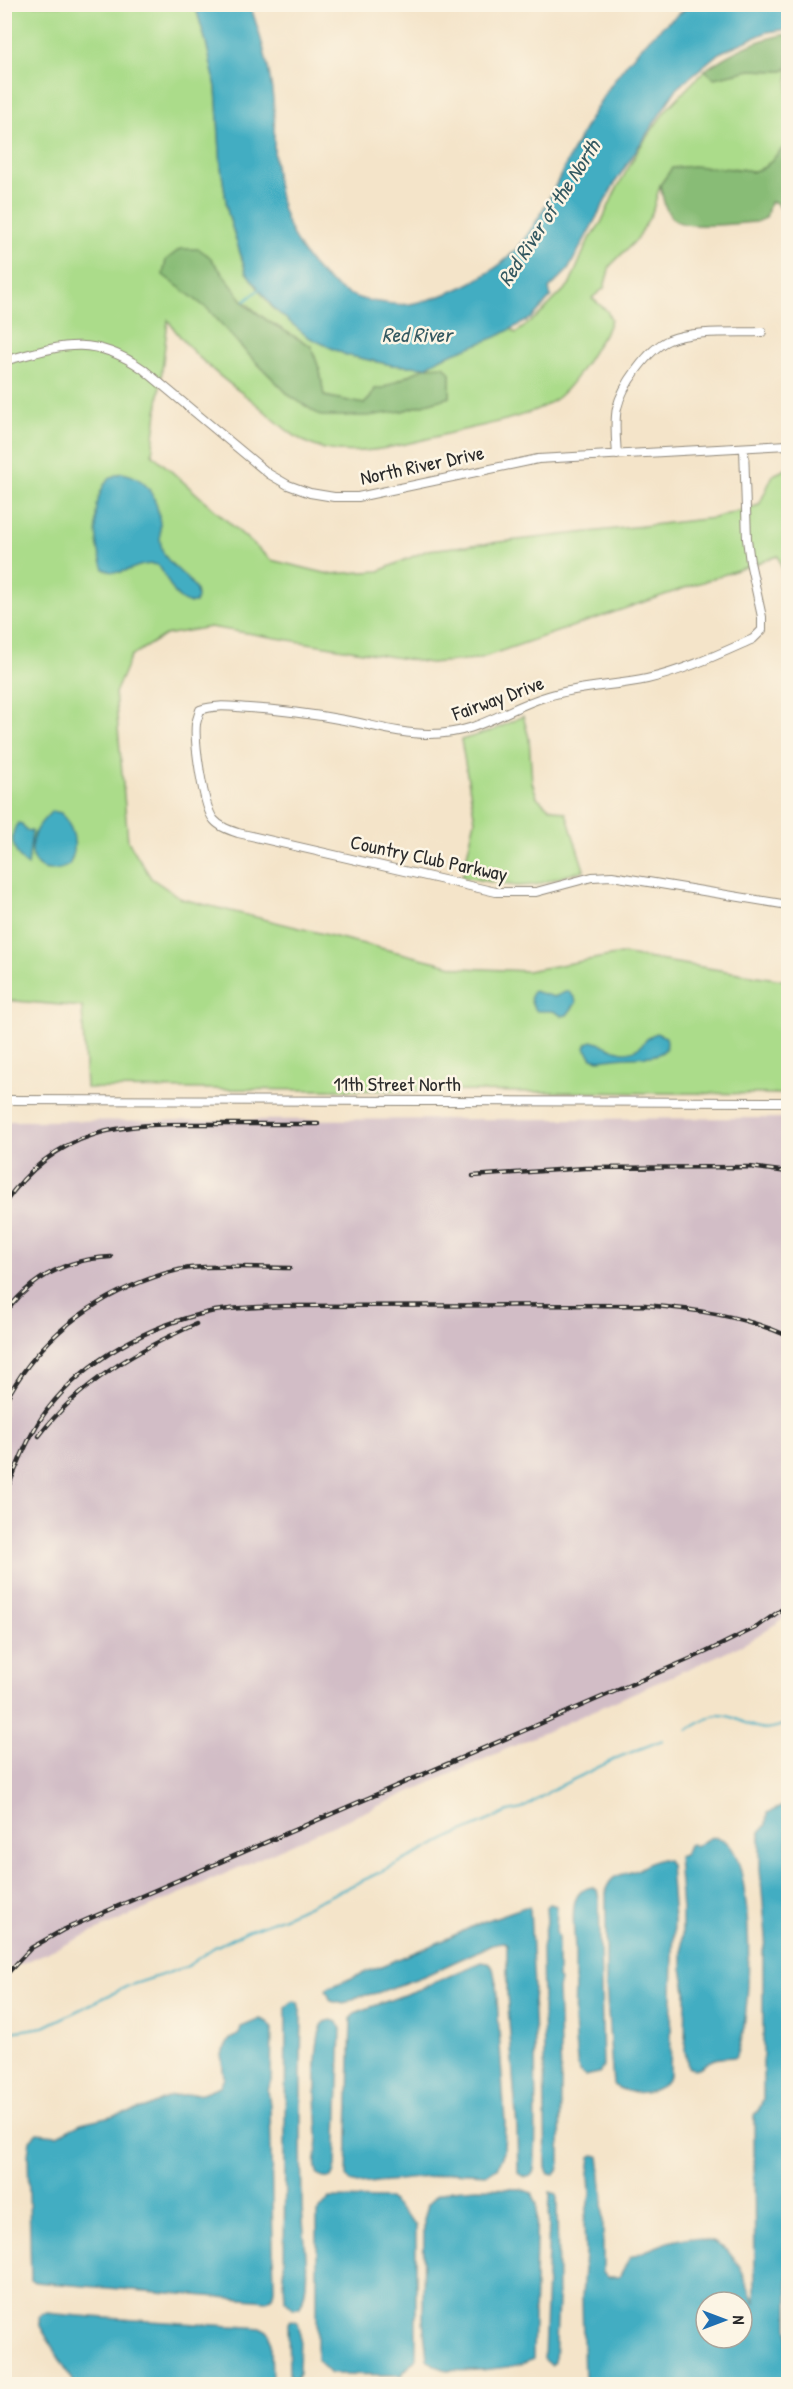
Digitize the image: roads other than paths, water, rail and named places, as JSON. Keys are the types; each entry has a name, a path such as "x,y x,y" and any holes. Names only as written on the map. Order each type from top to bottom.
{"street":[{"path":"617,455 617,409 623,392 655,348 670,339 688,335 762,332"},
{"name":"North River Drive","path":"4,360 67,345 89,345 108,349 143,369 269,474 310,494 334,498 385,493 518,462 789,445"},
{"name":"Fairway Drive","path":"200,710 212,705 281,710 406,732 450,733 472,729 528,702 550,695 580,688 648,679 668,673 753,639 762,630 762,617 747,539 744,448"},
{"name":"Country Club Parkway","path":"200,710 196,725 203,792 207,810 215,822 224,828 496,892 536,892 592,878 612,876 789,905"},
{"name":"11th Street North","path":"4,1100 789,1102"}],"water":[{"name":"Red River","path":"693,4 788,5 788,29 767,32 719,53 677,88 616,181 568,270 549,289 551,297 532,318 496,337 441,358 426,367 392,365 346,355 308,337 274,309 246,272 228,214 221,167 216,87 195,5 250,5 269,70 279,195 289,227 304,254 324,277 349,294 364,299 403,305 438,297 468,284 496,268 517,248 538,219 608,88 650,38"},
{"path":"122,473 139,479 154,498 159,515 160,542 163,552 195,589 197,596 195,603 188,603 177,596 158,565 143,565 118,572 104,569 100,559 96,530 98,500 103,487 111,478"},
{"path":"52,811 61,813 69,825 74,838 74,851 69,865 51,870 38,866 35,862 32,843 41,822"},
{"path":"18,823 22,824 26,830 32,831 28,866 19,857 14,846 13,834"},
{"path":"533,991 554,997 568,991 575,998 576,1003 567,1015 562,1016 553,1011 537,1011 531,1001"},
{"path":"656,1033 666,1037 667,1044 665,1050 654,1055 599,1060 592,1058 585,1048 587,1043 592,1041 620,1051 632,1051"},
{"path":"788,1804 788,2384 584,2384 582,2298 585,2253 584,2221 590,2195 591,2157 594,2155 599,2156 603,2196 603,2273 608,2277 619,2277 630,2257 668,2242 690,2237 713,2242 727,2250 740,2267 749,2290 694,2290 694,2350 754,2350 754,2115 763,2099 763,1950 766,1937 760,1869 760,1832 766,1825 767,1813"},
{"path":"715,1837 722,1839 731,1847 741,1872 748,1924 746,2015 736,2057 715,2059 699,2068 692,2069 688,2067 685,2051 686,1991 682,1968 682,1910 678,1857 684,1855 688,1845 692,1844 695,1847"},
{"path":"662,1859 667,1860 670,1865 674,1920 670,2073 660,2087 653,2090 628,2091 613,2085 606,1984 606,1889 616,1876"},
{"path":"592,1887 597,1890 599,1899 603,2067 599,2073 585,2076 579,2072 575,2042 573,1913 578,1895 584,1889"},
{"path":"550,1904 557,1906 556,1932 560,1981 558,1988 561,2081 560,2163 554,2175 549,2174 546,2168 542,1948 547,1922 546,1907"},
{"path":"529,1907 530,1910 536,2090 535,2164 533,2173 528,2177 518,2173 507,1994 507,1944 496,1943 424,1976 377,1993 357,1997 344,2004 331,2001 326,1990 482,1922"},
{"path":"481,1962 488,1963 493,1968 496,1983 505,2123 504,2152 497,2168 486,2174 452,2172 428,2177 358,2184 351,2182 347,2177 351,2018 355,2013 420,1989"},
{"path":"293,2001 298,2002 302,2019 302,2207 307,2272 304,2297 300,2307 294,2309 285,2300 284,2281 286,2007"},
{"path":"260,2019 272,2027 271,2081 268,2090 274,2289 272,2297 267,2301 31,2280 28,2155 30,2140 37,2133 57,2135 81,2123 145,2108 171,2096 202,2093 220,2086 224,2077 221,2054 230,2039 239,2034 241,2027"},
{"path":"331,2020 338,2022 341,2029 336,2166 330,2178 323,2178 319,2176 316,2165 318,2137 316,2060 320,2031 324,2022"},
{"path":"521,2189 532,2193 537,2204 533,2359 515,2365 489,2369 462,2371 443,2369 427,2359 423,2320 424,2220 428,2204 437,2195 452,2190"},
{"path":"550,2192 557,2194 558,2301 555,2362 551,2365 544,2359"},
{"path":"330,2198 389,2199 416,2226 416,2359 401,2375 331,2374 317,2360 317,2213"},
{"path":"41,2314 262,2328 269,2332 271,2341 272,2384 74,2384 40,2326"},
{"path":"290,2320 298,2322 300,2332 299,2374 296,2379 289,2377 288,2323"}],"waterway":[{"path":"245,301 261,288"},
{"path":"687,1730 716,1715 734,1718 757,1728 766,1729 788,1722"},
{"path":"4,2033 44,2027 128,1986 186,1967 213,1948 247,1931 284,1917 457,1834 508,1812 522,1809 552,1790 619,1757 663,1740"}],"railway":[{"path":"4,1204 24,1178 46,1159 69,1145 94,1135 147,1125 318,1124"},
{"path":"473,1176 585,1168 750,1167 788,1172"},
{"path":"4,1315 25,1291 50,1273 79,1262 111,1257"},
{"path":"4,1404 30,1363 61,1330 98,1303 119,1292 159,1275 190,1268 290,1268"},
{"path":"4,1496 40,1420 80,1375 120,1347 142,1335 210,1312 284,1306 645,1305 718,1314 754,1323 788,1336"},
{"path":"39,1436 72,1400 110,1370 152,1345 196,1324"},
{"path":"4,1977 31,1948 63,1930 706,1652 757,1627 788,1605"}],"water label":[{"name":"Red River of the North","path":"549,213"}]}
